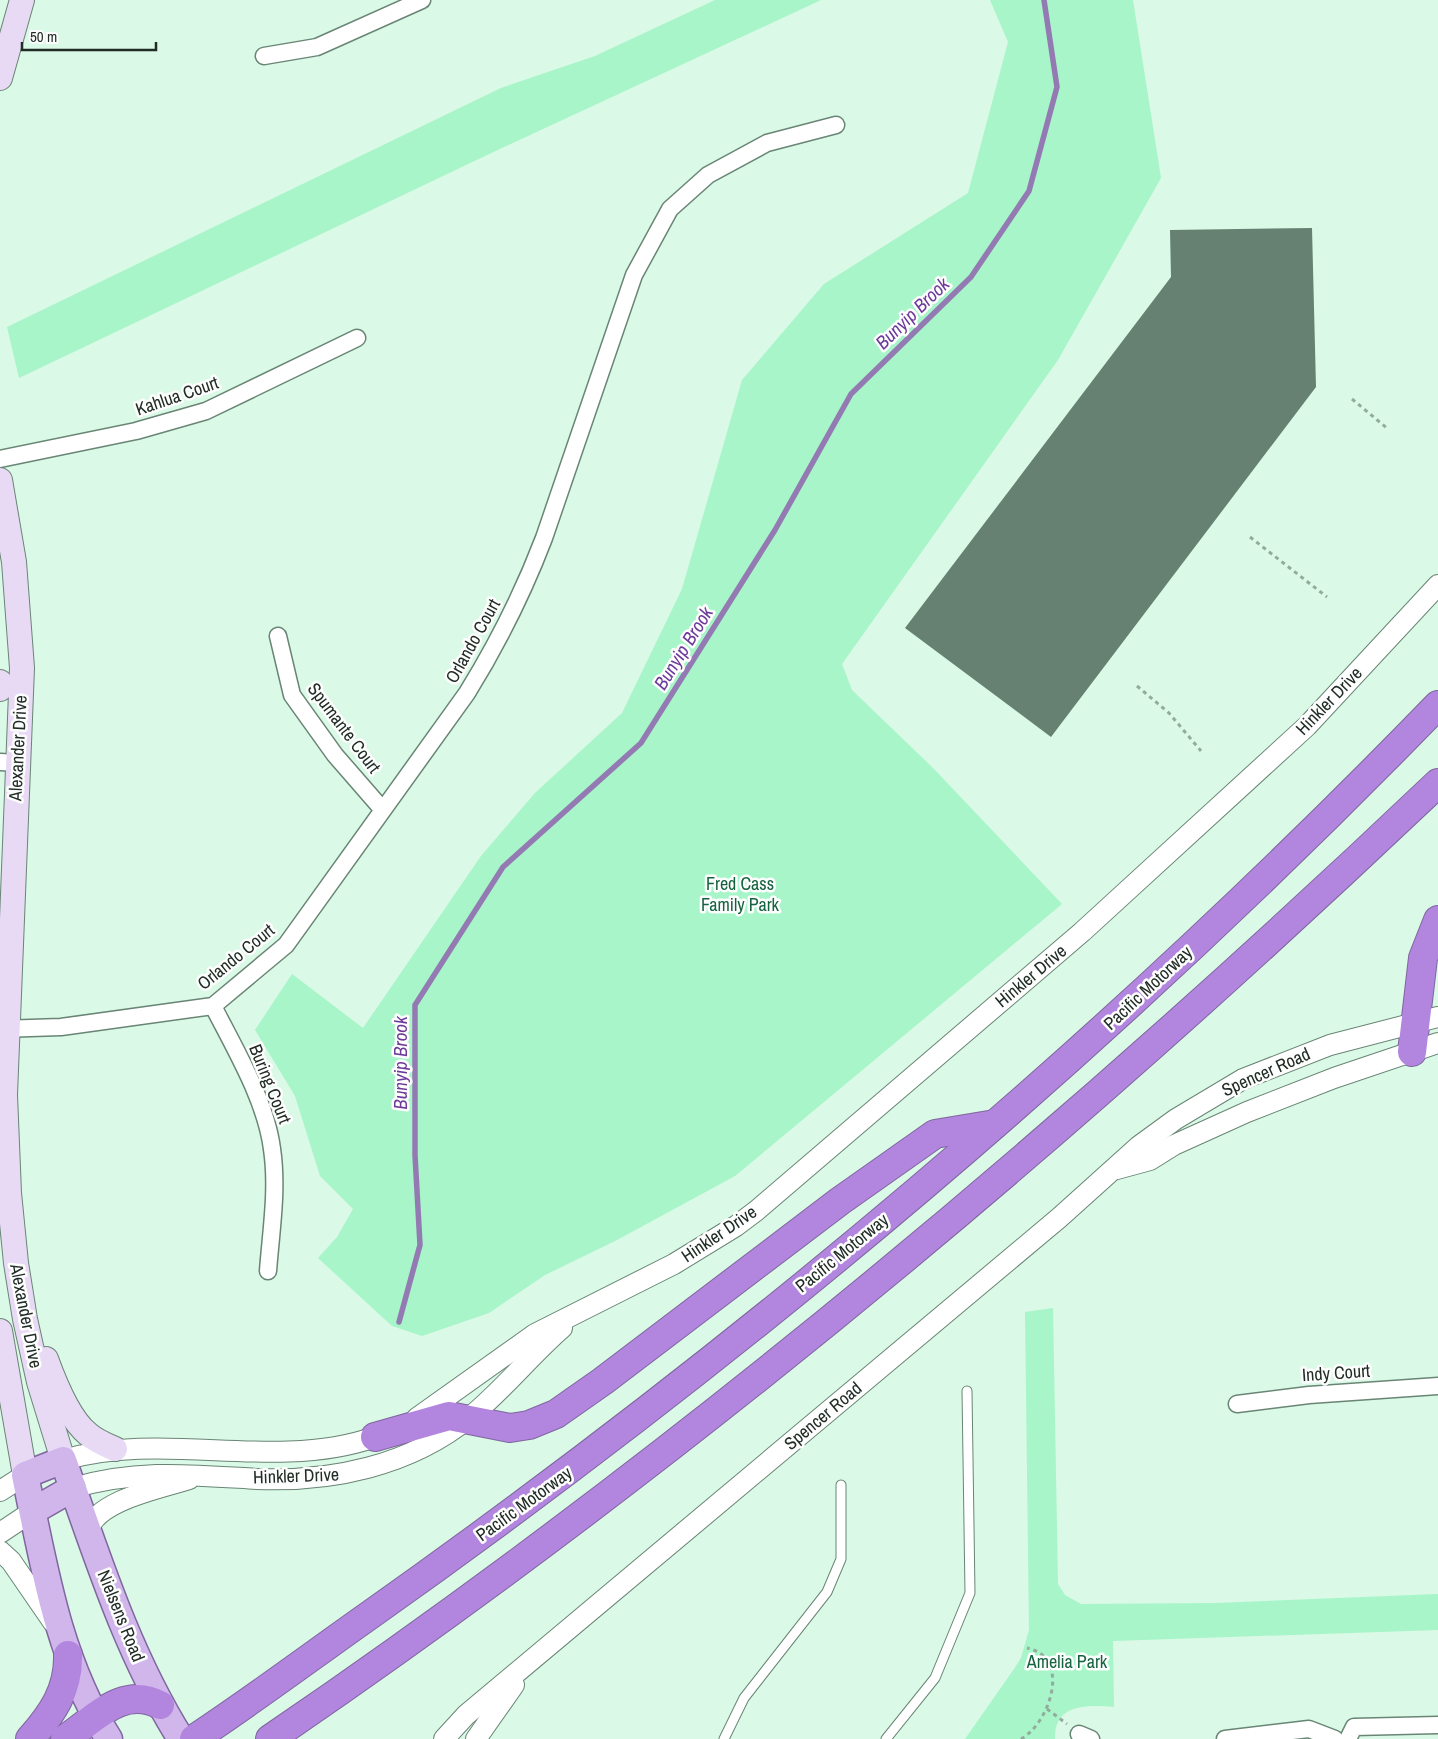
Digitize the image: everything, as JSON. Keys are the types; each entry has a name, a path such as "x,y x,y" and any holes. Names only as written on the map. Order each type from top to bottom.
{"highway":[{"name":"Pacific Motorway","path":"194,1739 424,1576 583,1460 780,1304 996,1124 1124,1011 1272,872 1438,705"},
{"path":"270,1739 371,1670 632,1478 779,1362 918,1248 1184,1017 1438,783"},
{"path":"1412,1052 1427,1020 1423,958 1437,926"},
{"path":"375,1438 449,1416 494,1426 517,1428 556,1414 596,1386 840,1201 935,1134 996,1124"},
{"path":"30,1739 46,1720 66,1684 64,1643"},
{"path":"65,1739 104,1731 120,1702 132,1698 147,1699 160,1705"}],"main road":[{"path":"0,78 22,0"},
{"name":"Alexander Drive","path":"0,480 10,536 18,607 22,668 9,762 3,1029 8,1265 19,1287 39,1382 64,1460"},
{"name":"Alexander Drive","path":"0,682 0,689"},
{"path":"19,1287 47,1362 65,1401 88,1434 115,1449"},
{"name":"Alexander Drive","path":"0,1331 33,1511"},
{"name":"Hinkler Drive","path":"26,1475 64,1460"},
{"name":"Nielsens Road","path":"64,1460 120,1620 160,1705 181,1739"},
{"name":"Hinkler Drive","path":"33,1511 73,1488"},
{"path":"33,1511 46,1582 64,1643 104,1731"}],"street":[{"path":"264,56 317,47 422,0"},
{"name":"Orlando Court","path":"3,1029 61,1027 213,1006 286,944 467,693 494,649 517,603 544,538 634,275 670,209 708,175 767,143 836,125"},
{"name":"Kahlua Court","path":"0,459 136,432 206,411 357,338"},
{"name":"Hinkler Drive","path":"64,1460 115,1449 155,1447 292,1452 326,1450 375,1438 430,1411 525,1340 674,1264 736,1226 756,1211 1082,932 1307,726 1438,585"},
{"name":"Spumante Court","path":"278,636 292,695 335,755 382,809"},
{"name":"Buring Court","path":"213,1006 232,1044 269,1130 274,1172 268,1271"},
{"name":"Spencer Road","path":"444,1739 458,1723 1115,1169 1139,1146 1176,1119 1243,1079 1330,1044 1427,1020"},
{"name":"Spencer Road","path":"1115,1169 1150,1160 1174,1145 1247,1112 1438,1043"},
{"name":"Hinkler Drive","path":"73,1488 130,1476 160,1473 295,1479 351,1473 366,1469 413,1450 468,1419 499,1391 540,1348 581,1312"},
{"name":"Indy Court","path":"1237,1404 1309,1394 1438,1386"},
{"name":"Hinkler Drive","path":"0,1491 26,1475"},
{"path":"88,1531 94,1519 115,1504 203,1475"},
{"name":"Hinkler Drive","path":"0,1533 33,1511"},
{"path":"0,1551 11,1561 64,1643"},
{"name":"Spencer Road","path":"476,1739 530,1663"},
{"path":"1348,1739 1354,1727 1438,1725"},
{"path":"1225,1739 1309,1729 1336,1739"}],"lane":[{"path":"886,1739 935,1678 970,1593 967,1391"},
{"path":"724,1739 744,1698 827,1592 841,1559 841,1486"}],"path":[{"path":"1352,399 1388,429"},
{"path":"1250,537 1327,598"},
{"path":"1137,686 1169,713 1201,751"},
{"path":"1021,1739 1030,1734 1047,1708 1052,1692 1052,1671 1046,1659 1037,1650 1027,1648"},
{"path":"1047,1708 1085,1737"}],"green space":[{"path":"715,0 821,0 487,155 19,378 7,327 501,88 595,56"},
{"name":"Fred Cass Family Park","path":"990,0 1133,0 1161,178 1058,360 842,664 852,690 933,768 1062,904 735,1176 617,1240 545,1275 489,1313 422,1336 392,1326 318,1258 337,1237 353,1209 320,1176 295,1096 255,1030 292,974 363,1028 481,856 535,793 622,713 682,589 742,380 824,284 968,193 1008,42"},
{"name":"Amelia Park","path":"1053,1308 1058,1584 1065,1595 1081,1604 1216,1603 1438,1594 1438,1630 1113,1641 1114,1707 1084,1707 1066,1713 1056,1727 1055,1739 965,1739 1021,1658 1029,1630 1025,1312"}],"building":[{"path":"1312,228 1316,387 1051,737 905,628 1171,277 1170,230"}],"waterway":[{"name":"Bunyip Brook","path":"399,1322 420,1245 415,1155 415,1005 503,867 641,743 775,530 851,394 971,277 1029,191 1057,87 1044,0"}]}
